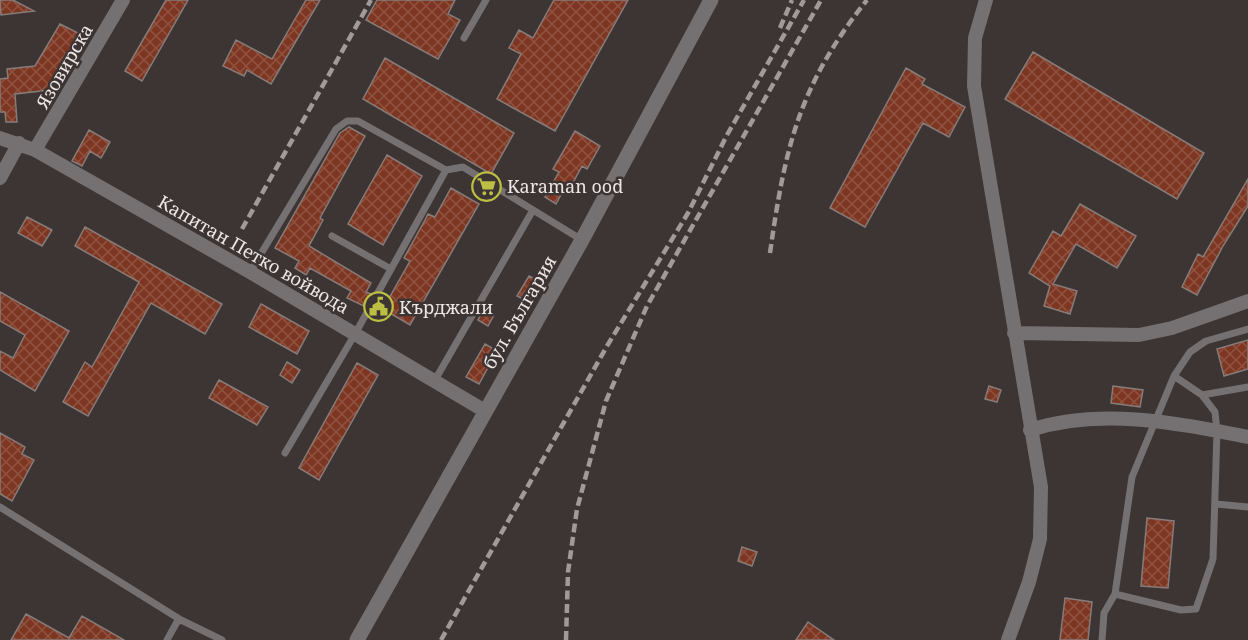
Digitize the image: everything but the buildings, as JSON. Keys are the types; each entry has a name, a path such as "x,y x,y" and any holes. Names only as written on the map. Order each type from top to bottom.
{"street":[{"name":"Язовирска","path":"35,150 123,0"},
{"name":"бул. България","path":"357,640 582,240 711,0"},
{"path":"986,0 975,38 974,86 1041,487 1040,539 1029,582 1008,640"},
{"name":"Капитан Петко войвода","path":"0,138 35,150 250,272 485,411"},
{"path":"0,178 19,143"},
{"path":"1014,333 1138,335 1172,328 1248,301"},
{"path":"1030,430 1054,422 1101,417 1248,436"}],"lane":[{"path":"464,38 486,0"},
{"path":"250,272 336,129 343,123 358,121 446,170 463,167 582,240"},
{"path":"285,453 355,334 446,170"},
{"path":"435,380 533,210"},
{"path":"332,236 391,269"},
{"path":"1102,640 1104,613 1115,594 1132,477 1152,422 1174,376 1190,352 1206,341 1248,329"},
{"path":"1115,594 1181,610 1196,609 1213,559 1217,431 1215,412 1202,395 1174,376"},
{"path":"1202,395 1248,387"},
{"path":"1216,504 1248,507"},
{"path":"0,507 181,620 222,640"},
{"path":"166,640 177,622 181,620"}],"railway":[{"path":"242,229 371,0"},
{"path":"780,28 792,0"},
{"path":"441,640 607,346 688,213 727,135 804,0"},
{"path":"566,640 568,572 577,509 606,401 647,306 821,0"},
{"path":"770,253 789,149 810,89 825,60 867,0"}],"place":[{"name":"Karaman ood","path":"486,186"},
{"name":"Кърджали","path":"378,307"}]}
